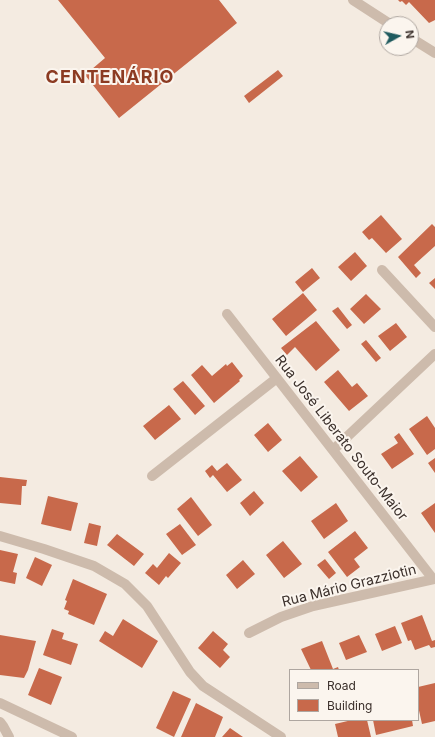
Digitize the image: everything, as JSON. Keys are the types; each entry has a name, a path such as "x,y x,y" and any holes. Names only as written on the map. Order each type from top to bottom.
{"street":[{"path":"354,0 379,17"},
{"path":"419,43 435,54"},
{"path":"382,270 435,327"},
{"name":"Rua José Liberato Souto-Maior","path":"227,314 434,579"},
{"path":"332,450 435,354"},
{"path":"152,476 278,378"},
{"path":"0,536 94,566 125,584 147,606 190,672 203,686 281,737"},
{"name":"Rua Mário Grazziotin","path":"249,633 281,617 313,606 434,579"},
{"path":"0,702 72,737"},
{"path":"0,722 9,737"}],"building":[{"path":"58,0 219,0 237,23 119,118 85,75 105,58"},
{"path":"398,0 435,0 435,20 429,23 409,2 406,5 402,1 400,2"},
{"path":"278,70 283,76 249,103 244,96"},
{"path":"381,215 402,239 386,253 372,238 369,240 362,232"},
{"path":"432,224 435,227 435,246 414,265 421,273 416,278 398,257"},
{"path":"355,252 367,266 351,281 338,267"},
{"path":"312,268 320,278 303,292 295,282"},
{"path":"435,278 435,289 429,283"},
{"path":"303,293 317,310 286,336 272,319"},
{"path":"366,294 381,309 364,324 350,309"},
{"path":"338,307 352,325 347,329 332,311"},
{"path":"316,321 340,350 316,371 295,347 287,355 281,348"},
{"path":"396,323 407,337 390,351 378,336"},
{"path":"366,340 381,358 376,362 361,344"},
{"path":"232,362 243,376 239,380 240,381 214,403 191,375 202,365 212,376 226,364 227,366"},
{"path":"338,370 352,387 357,383 368,396 349,411 324,382"},
{"path":"183,381 205,406 195,415 173,389"},
{"path":"169,405 181,419 155,440 143,426"},
{"path":"427,416 435,428 435,449 427,455 409,429"},
{"path":"268,423 282,440 268,452 254,435"},
{"path":"399,433 414,454 392,469 381,454 398,443 394,437"},
{"path":"300,456 318,477 301,492 282,471"},
{"path":"435,458 435,473 428,463"},
{"path":"227,463 242,480 227,492 213,475 210,478 205,471 212,465 217,471"},
{"path":"0,477 27,480 26,486 22,486 21,505 0,503"},
{"path":"254,491 264,503 250,516 240,503"},
{"path":"48,496 78,503 71,531 41,524"},
{"path":"191,497 212,525 198,536 177,509"},
{"path":"336,503 348,521 324,539 311,521"},
{"path":"435,503 435,533 421,513"},
{"path":"89,523 101,526 97,546 84,543"},
{"path":"180,524 196,545 182,555 166,534"},
{"path":"355,531 368,548 354,559 360,567 347,577 328,552"},
{"path":"117,534 144,554 134,566 107,545"},
{"path":"283,541 302,564 284,578 266,555"},
{"path":"0,550 18,554 13,572 17,573 15,584 0,581"},
{"path":"169,553 181,563 168,578 166,576 159,585 145,573 153,564 157,568"},
{"path":"35,557 52,565 42,586 26,578"},
{"path":"325,559 336,573 329,579 317,565"},
{"path":"243,560 255,574 237,589 226,575"},
{"path":"73,579 107,594 94,625 68,614 69,611 64,609 67,601 65,600"},
{"path":"422,615 432,641 435,640 435,647 431,648 429,645 415,650 411,640 408,641 401,623"},
{"path":"123,619 158,641 142,668 99,641 105,631 113,636"},
{"path":"395,626 402,643 382,651 375,634"},
{"path":"52,629 64,633 62,639 78,644 71,665 43,655"},
{"path":"213,631 228,644 223,650 230,657 220,668 198,648"},
{"path":"0,635 36,641 28,670 24,678 0,675"},
{"path":"359,635 367,652 346,660 339,643"},
{"path":"322,641 333,669 311,669 301,649"},
{"path":"39,668 62,677 51,705 28,695"},
{"path":"435,683 435,721 422,724 419,710 419,687"},
{"path":"173,691 191,699 174,737 156,728"},
{"path":"196,703 223,717 215,737 181,737"},
{"path":"348,721 367,721 371,737 338,737 335,724"},
{"path":"373,721 412,721 413,726 376,735"},
{"path":"230,728 243,737 222,737"}],"district":[{"name":"CENTENÁRIO","path":"110,78"}]}
